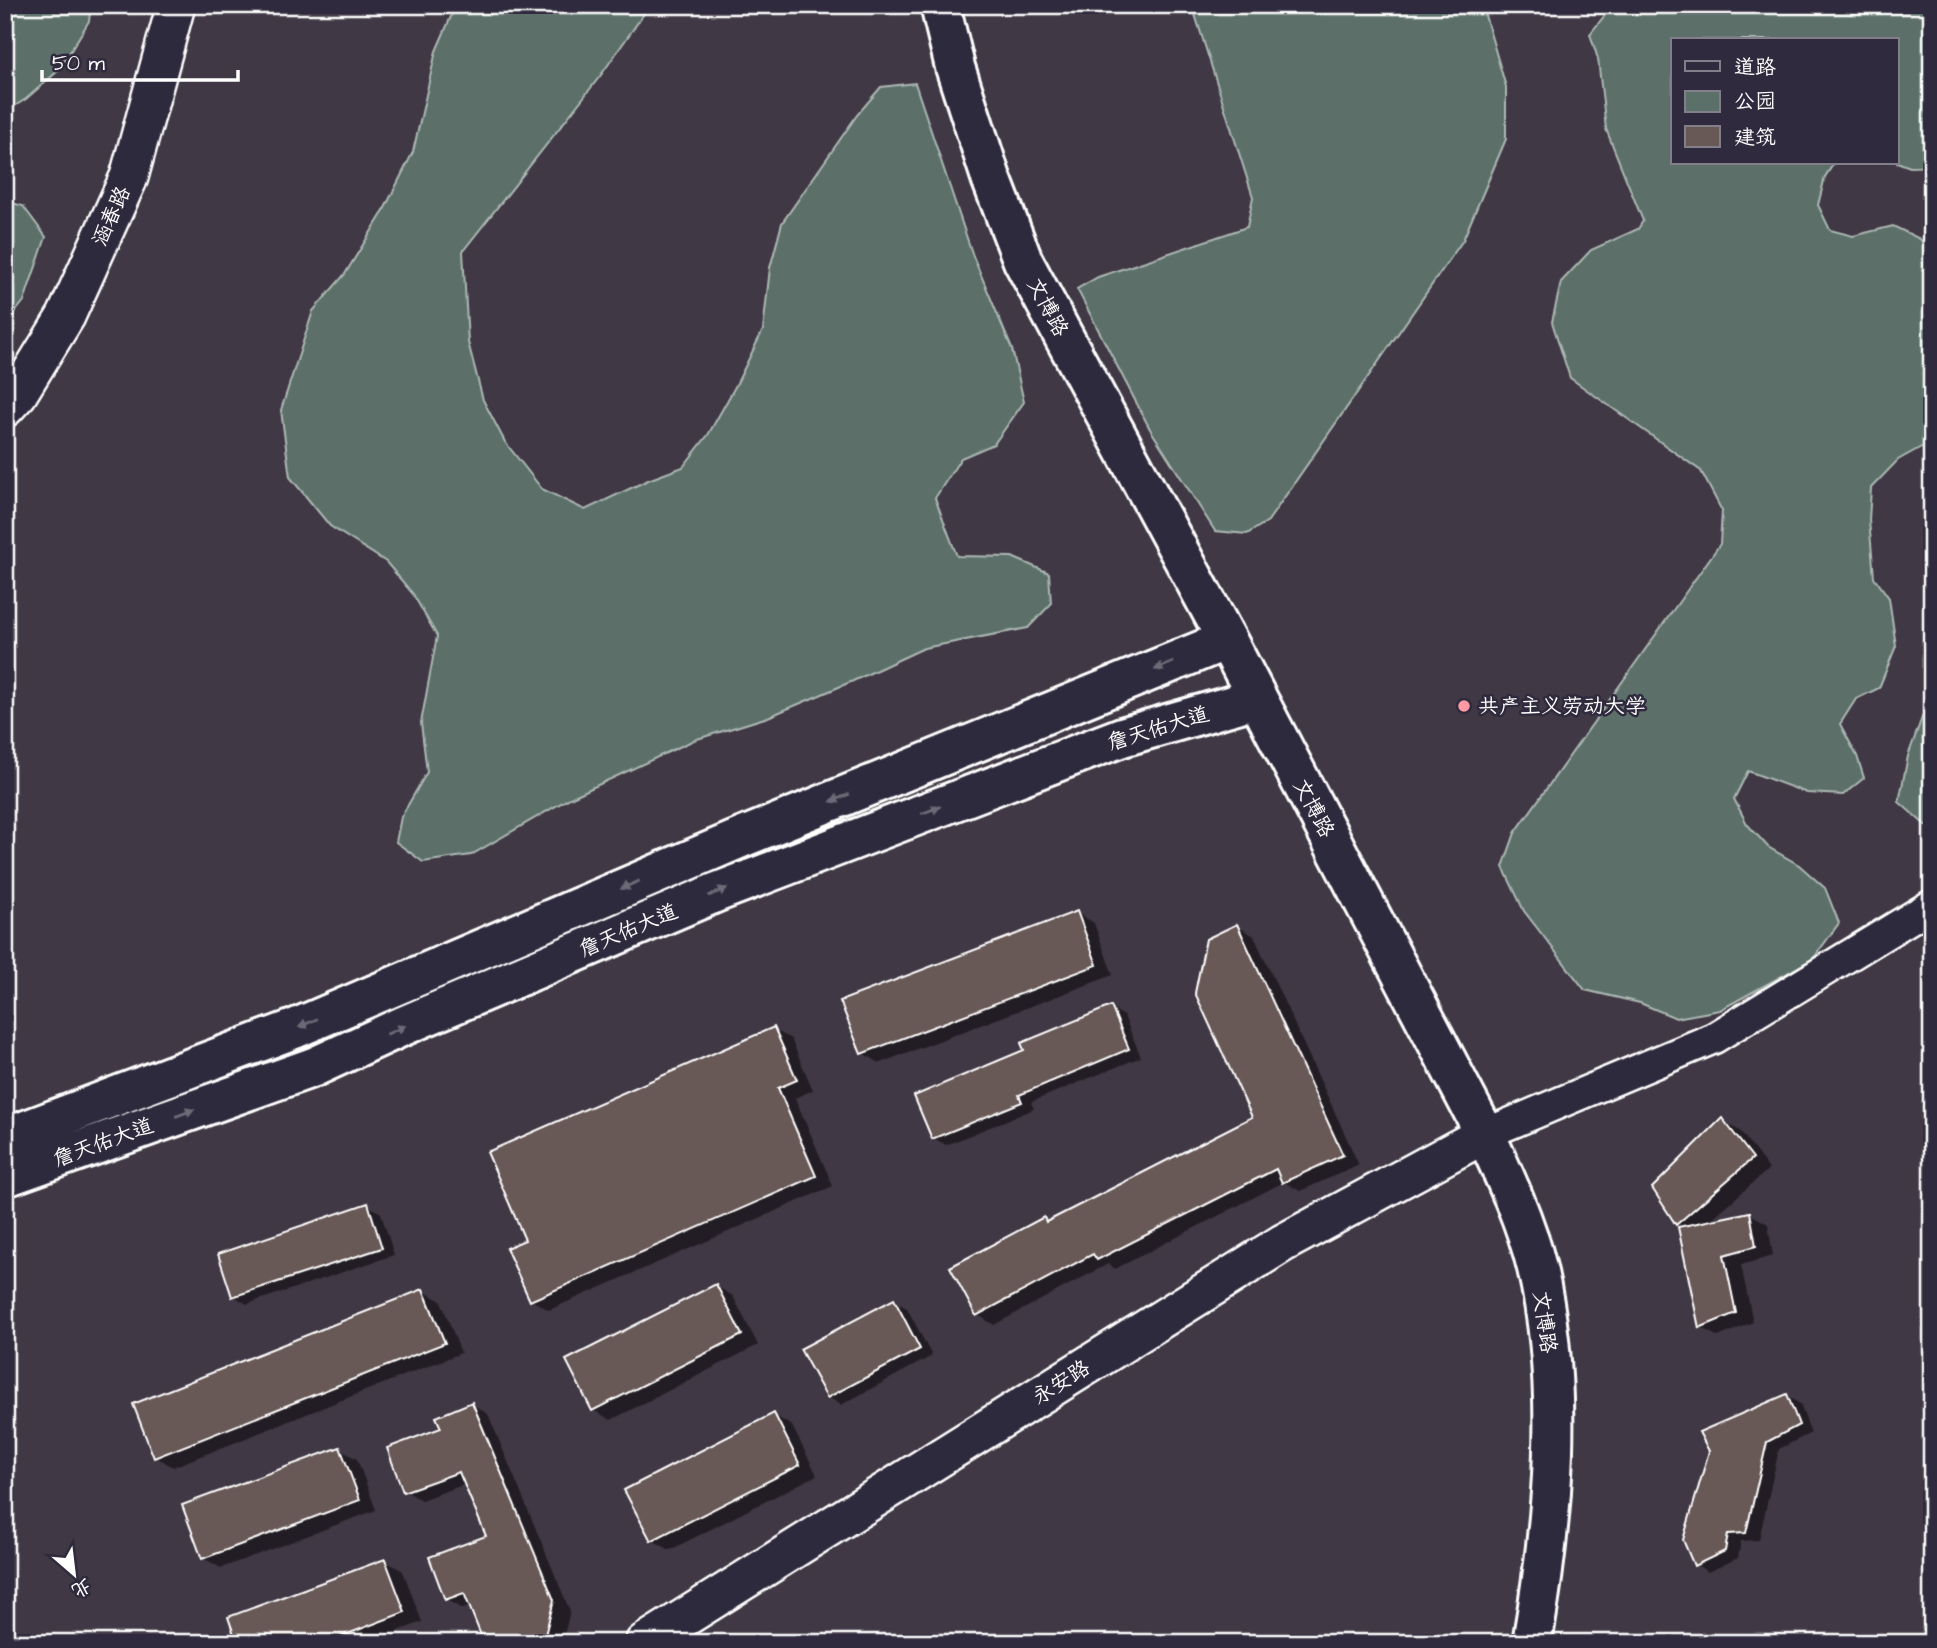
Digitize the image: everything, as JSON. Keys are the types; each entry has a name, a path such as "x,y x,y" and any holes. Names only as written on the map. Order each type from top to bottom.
{"main road":[{"name":"文博路","path":"940,5 955,67 991,178 1023,261 1227,640 1485,1134 1512,1192 1537,1266 1548,1327 1552,1423 1549,1505 1532,1643"},
{"name":"詹天佑大道","path":"5,1138 295,1029 728,844 1227,640"},
{"name":"詹天佑大道","path":"5,1177 314,1067 403,1026 715,893 1122,737 1257,698"}],"street":[{"name":"涵春路","path":"5,408 18,394 66,316 129,177 176,5"},
{"path":"1485,1134 1714,1038 1932,905"},
{"name":"永安路","path":"644,1643 1283,1243 1485,1134"}],"green space":[{"path":"5,5 91,5 89,21 59,70 26,99 5,112"},
{"path":"456,5 650,5 601,75 463,251 468,342 483,400 505,442 542,489 585,510 648,480 683,467 708,435 763,330 770,268 782,223 857,115 881,87 915,83 973,256 1012,349 1024,402 994,444 961,458 935,498 957,556 1012,557 1049,573 1051,604 1028,628 924,648 768,717 694,740 570,798 471,855 423,862 396,842 401,817 427,772 421,723 437,636 413,594 386,562 330,526 290,477 281,410 313,311 345,274 382,214 413,152 436,51"},
{"path":"1192,5 1482,5 1506,87 1506,139 1463,240 1268,521 1247,534 1215,531 1150,429 1077,289 1098,277 1247,227 1253,197"},
{"path":"1613,5 1932,5 1932,166 1910,167 1898,162 1898,38 1671,38 1671,164 1833,164 1825,177 1818,205 1830,230 1853,236 1893,226 1920,239 1932,255 1932,441 1898,460 1871,488 1869,520 1874,577 1889,598 1896,646 1879,688 1856,699 1840,724 1857,756 1864,778 1843,795 1807,793 1748,771 1734,799 1747,824 1768,847 1799,865 1825,888 1839,923 1813,959 1720,1010 1676,1018 1640,1003 1585,990 1524,911 1503,867 1515,833 1720,544 1722,511 1701,471 1570,378 1552,322 1561,282 1591,250 1638,229 1643,221 1606,129 1598,59 1590,34"},
{"path":"5,201 23,206 46,237 24,301 5,325"},
{"path":"1932,690 1932,831 1899,802 1908,756"}],"building":[{"path":"1077,911 1097,965 861,1054 840,1001"},
{"path":"1237,924 1343,1155 1282,1183 1276,1169 1097,1260 1093,1254 976,1316 950,1267 1044,1217 1046,1222 1252,1117 1195,993 1206,939"},
{"path":"1111,1006 1129,1049 1019,1095 1022,1102 932,1139 914,1096 1024,1050 1021,1043"},
{"path":"774,1027 797,1080 778,1088 816,1176 530,1301 506,1248 525,1240 487,1152"},
{"path":"1722,1118 1753,1158 1676,1225 1652,1188"},
{"path":"368,1203 382,1248 232,1297 218,1254"},
{"path":"1750,1212 1756,1246 1724,1255 1736,1313 1699,1328 1678,1227"},
{"path":"716,1284 742,1335 592,1411 566,1360"},
{"path":"423,1289 445,1343 154,1458 133,1404"},
{"path":"894,1299 920,1349 827,1398 800,1349"},
{"path":"1787,1394 1799,1425 1767,1442 1746,1533 1728,1534 1725,1551 1694,1566 1683,1540 1709,1451 1699,1432"},
{"path":"472,1402 554,1600 544,1639 536,1643 484,1643 464,1593 445,1600 429,1557 486,1536 459,1472 403,1492 387,1448 441,1428 436,1417"},
{"path":"774,1413 800,1465 651,1541 624,1490"},
{"path":"340,1447 360,1500 202,1559 182,1505"},
{"path":"385,1559 405,1612 324,1643 237,1643 228,1617"}],"place":[{"name":"共产主义劳动大学","path":"1464,706"}]}
